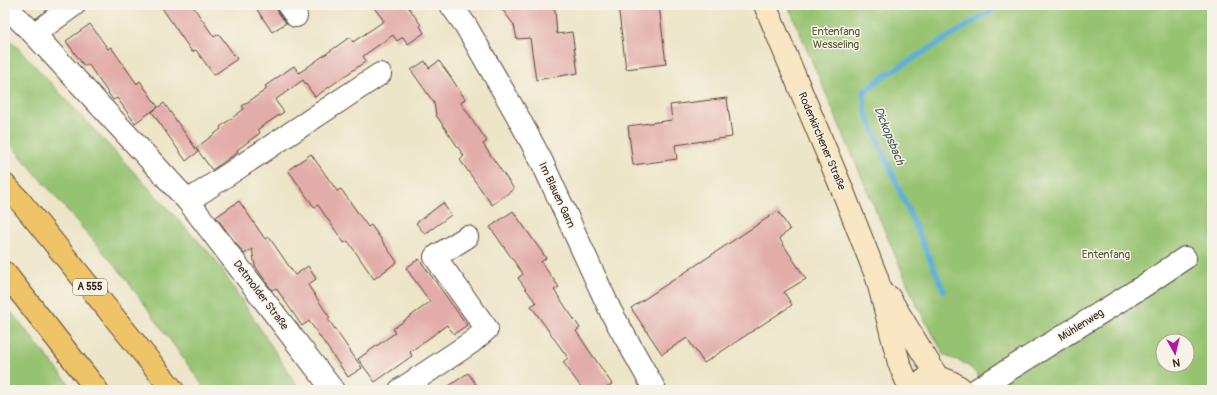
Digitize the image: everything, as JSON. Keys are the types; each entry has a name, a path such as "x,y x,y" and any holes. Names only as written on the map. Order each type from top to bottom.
{"highway":[{"name":"A 555","path":"5,185 20,200 173,390"},
{"path":"5,273 97,390"}],"main road":[{"name":"Rodenkirchener Straße","path":"764,5 842,189 877,278 899,363 909,390 917,383 927,379 938,378 877,278"},
{"path":"938,378 954,382 963,390"}],"street":[{"path":"34,34 74,5"},
{"name":"Im Blauen Garn","path":"452,5 466,26 542,162 611,312 655,390"},
{"name":"Detmolder Straße","path":"5,6 34,34 188,201 333,390"},
{"path":"188,201 380,74"},
{"path":"400,390 472,342 487,329 434,257 467,237"},
{"name":"Mühlenweg","path":"976,390 1142,287 1185,258"}],"green space":[{"path":"788,5 1212,5 1212,390 986,390 978,376 970,367 960,361 945,356 916,304"},
{"path":"5,34 215,259 300,390 206,390 124,276 5,138"},
{"path":"5,304 74,390 5,390 5,343 7,341 5,339"}],"building":[{"path":"160,5 192,5 214,37 219,34 237,59 214,75 196,50 192,52"},
{"path":"254,5 276,5 278,12 286,23 272,32"},
{"path":"372,5 407,5 421,25 420,26 424,33 408,44 403,37 397,41 393,35 363,56 366,61 315,97 303,80 275,100 284,112 258,129 260,133 237,150 238,152 212,170 196,148 244,109 242,106 267,89 265,86 294,66 299,73 350,37 353,42 384,21"},
{"path":"499,5 551,5 555,10 557,34 572,32 578,73 536,80 530,38 517,39 514,25"},
{"path":"618,5 659,5 666,64 626,69"},
{"path":"90,24 108,49 111,47 137,84 140,81 158,107 135,123 117,98 113,100 88,64 84,66 66,41"},
{"path":"425,61 429,68 439,61 450,76 465,99 461,103 487,141 483,144 514,189 492,205 460,160 464,156 436,115 434,103 411,70"},
{"path":"727,98 732,137 675,145 677,159 633,165 628,126 672,120 670,105"},
{"path":"164,103 198,152 186,161 152,112"},
{"path":"311,154 337,191 341,189 368,227 371,225 397,262 374,279 348,241 344,243 318,205 314,207 288,170"},
{"path":"239,201 265,239 269,237 295,275 308,266 316,279 308,285 330,318 328,319 362,368 348,377 309,321 302,326 276,288 272,290 269,286 255,266 252,249 244,254 216,217"},
{"path":"443,203 451,215 425,234 416,223"},
{"path":"513,211 546,258 541,262 559,287 554,290 580,328 576,331 612,384 603,390 583,390 563,362 568,358 531,306 536,303 518,278 523,274 490,227"},
{"path":"778,211 790,230 779,238 806,279 784,292 792,305 704,363 687,338 662,354 631,308"},
{"path":"419,259 467,325 454,334 447,325 410,352 412,356 375,382 358,359 395,333 393,329 430,302 406,268"},
{"path":"468,373 480,390 443,390"}],"waterway":[{"name":"Dickopsbach","path":"944,291 865,111 864,92 883,77 1001,5"}],"park label":[{"name":"Entenfang Wesseling","path":"836,37"},
{"name":"Entenfang","path":"1106,254"}]}
